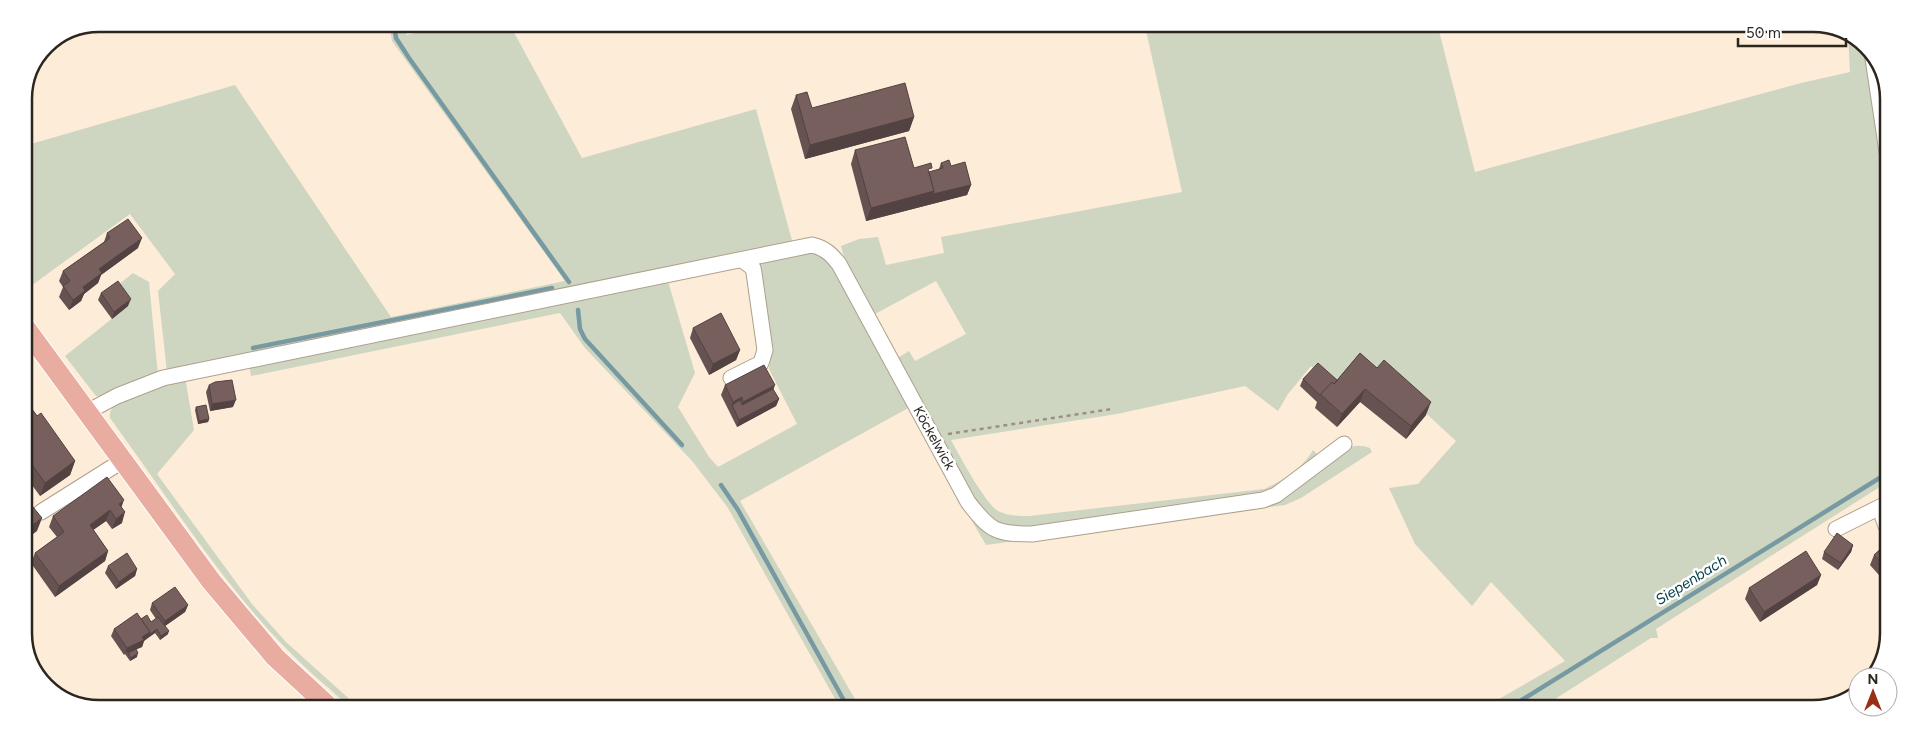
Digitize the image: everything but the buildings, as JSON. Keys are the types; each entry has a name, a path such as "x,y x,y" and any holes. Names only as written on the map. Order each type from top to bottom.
{"main road":[{"path":"32,338 241,620 275,657 322,700"}],"street":[{"path":"1875,74 1880,105"},
{"name":"Köckelwick","path":"87,412 117,396 163,378 812,245 823,247 832,255 968,502 981,519 993,529 1010,534 1032,534 1263,500 1276,495 1344,444"},
{"path":"731,378 761,363 765,350 753,268 742,260"},
{"path":"40,512 122,461"},
{"path":"1836,529 1880,508"}],"path":[{"path":"934,439 948,434 1112,409"}],"green space":[{"path":"391,33 407,33 407,35 415,33 514,33 582,158 756,109 793,244 667,278 695,373 678,407 709,457 718,467 797,424 769,369 770,357 753,260 799,250 823,252 992,530 1271,503 1347,448 1364,446 1370,448 1372,452 1301,498 1285,505 986,545 944,473 910,407 740,501 856,700 836,700 728,508 693,462 585,348 560,313 251,376 249,364 167,372 158,291 175,274 130,214 32,285 32,144 235,85 391,317 565,281 392,41"},
{"path":"1147,33 1440,33 1475,172 1801,83 1850,72 1848,42 1861,52 1870,63 1880,131 1880,487 1656,629 1658,638 1651,638 1554,700 1497,700 1565,661 1491,582 1472,606 1415,544 1389,488 1418,484 1456,441 1365,357 1336,388 1311,366 1288,394 1278,411 1245,386 1117,414 951,440 986,499 998,511 1009,515 1029,516 1264,489 1292,473 1304,463 1313,450 1320,457 1270,493 1027,528 1011,528 985,517 896,359 909,351 915,361 966,334 936,281 875,314 844,257 841,246 859,239 878,237 886,265 944,253 941,237 1182,192"},
{"path":"133,273 149,282 158,375 104,397 96,396 65,356 128,306 118,285"},
{"path":"185,377 194,430 157,474 252,604 286,642 350,700 342,700 294,656 236,592 110,418 110,412 116,401"}],"waterway":[{"path":"395,33 396,38 409,58 569,282"},
{"path":"253,348 552,288"},
{"path":"578,310 580,329 585,339 682,445"},
{"name":"Siepenbach","path":"1522,700 1880,478"},
{"path":"721,485 738,510 844,700"}]}
